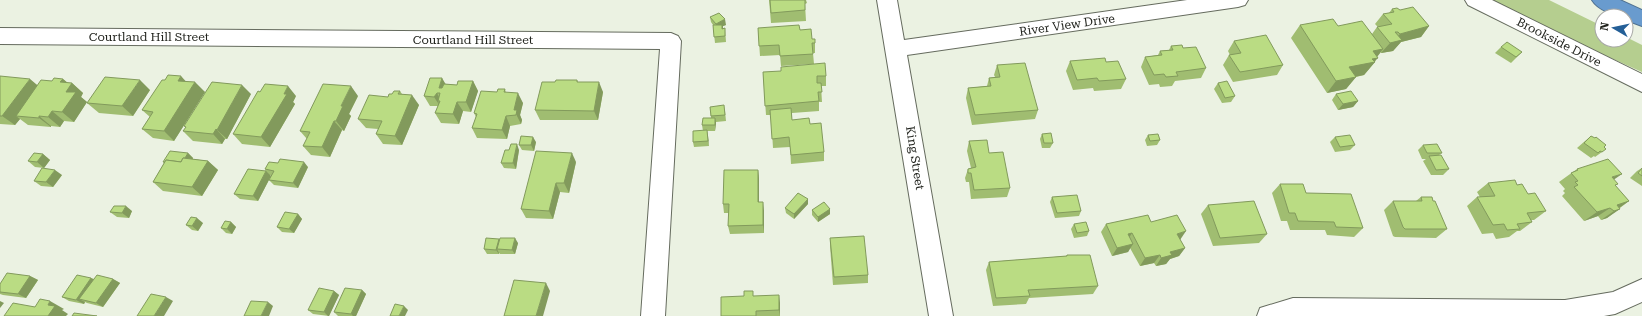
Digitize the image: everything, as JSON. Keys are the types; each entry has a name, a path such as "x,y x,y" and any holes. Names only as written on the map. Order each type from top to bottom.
{"highway":[{"path":"1602,0 1642,19"}],"street":[{"name":"King Street","path":"887,0 941,316"},
{"name":"River View Drive","path":"896,49 1238,0"},
{"name":"Brookside Drive","path":"1475,0 1642,84"},
{"name":"Courtland Hill Street","path":"0,36 671,42 653,316"},
{"path":"1269,316 1294,309 1362,313 1619,309 1642,290"}],"green space":[{"path":"1482,0 1549,0 1594,22 1594,48 1634,48 1634,41 1642,45 1642,72"}],"building":[{"path":"770,0 805,0 805,10 771,13"},
{"path":"1413,7 1429,26 1400,34 1395,32 1402,40 1390,43 1377,27 1392,24 1383,14 1394,12 1392,9 1397,8 1400,10"},
{"path":"719,13 725,19 716,24 710,17"},
{"path":"1333,19 1338,26 1362,21 1383,49 1373,51 1378,58 1372,59 1375,62 1349,67 1356,77 1336,81 1300,25"},
{"path":"713,25 722,25 722,29 725,28 725,36 714,37"},
{"path":"799,25 800,30 811,29 812,39 815,39 815,43 812,43 813,54 780,56 779,45 759,46 758,28"},
{"path":"1266,35 1283,65 1240,72 1229,55 1241,53 1234,41"},
{"path":"1507,42 1522,52 1516,57 1501,47"},
{"path":"1182,45 1183,48 1196,47 1206,68 1176,72 1178,76 1166,77 1164,74 1154,75 1145,57 1162,55 1160,51 1173,50 1171,46"},
{"path":"1105,58 1106,62 1118,61 1126,79 1099,81 1097,78 1077,80 1070,61"},
{"path":"825,63 826,76 817,76 817,83 821,83 822,92 818,92 819,101 765,106 763,72 781,71 781,67"},
{"path":"1025,63 1038,110 975,115 968,88 991,86 989,78 1000,77 997,65"},
{"path":"168,75 181,76 178,81 195,82 164,131 142,129 153,112 142,110 162,80 165,80"},
{"path":"0,76 30,79 2,116 0,116"},
{"path":"105,77 140,80 122,106 87,103"},
{"path":"54,78 63,79 60,82 72,83 66,92 76,92 62,112 52,111 48,117 39,116 39,118 16,116 41,80 52,81"},
{"path":"430,78 442,78 439,88 442,88 444,84 457,85 458,81 473,81 466,102 457,102 453,114 435,113 440,101 438,101 440,93 437,93 434,97 424,96"},
{"path":"556,80 599,82 594,111 535,110 542,82 555,82"},
{"path":"1227,81 1235,96 1225,98 1218,83"},
{"path":"212,82 242,85 217,130 216,129 213,134 183,131 186,127 184,126"},
{"path":"265,84 288,86 284,94 287,94 261,137 233,134 258,91 260,92"},
{"path":"323,84 351,86 341,106 343,106 336,121 334,121 322,147 303,146 310,132 300,131"},
{"path":"498,89 505,89 504,92 518,93 514,110 517,110 516,115 506,116 502,130 472,128 477,114 474,113 481,91 497,92"},
{"path":"394,91 400,91 398,94 412,95 395,136 376,134 382,121 358,119 369,95 388,97 389,94 392,94"},
{"path":"1351,91 1358,101 1343,104 1336,94"},
{"path":"724,105 725,115 711,116 710,107"},
{"path":"791,108 792,120 809,118 810,124 821,123 824,152 791,155 789,137 772,139 770,110"},
{"path":"703,118 715,118 715,125 702,125"},
{"path":"707,130 708,141 693,142 693,131"},
{"path":"1051,133 1053,143 1044,143 1042,134"},
{"path":"1158,134 1160,140 1150,141 1148,135"},
{"path":"1350,135 1355,145 1340,147 1335,137"},
{"path":"521,136 533,137 531,145 519,145"},
{"path":"1591,136 1596,137 1606,145 1604,147 1606,149 1598,153 1584,143"},
{"path":"987,140 989,153 1003,152 1010,188 974,190 971,173 968,173 968,169 976,167 969,141"},
{"path":"511,144 517,144 513,163 501,163 505,150 509,150"},
{"path":"1437,144 1442,153 1427,153 1423,145"},
{"path":"170,151 188,153 181,162 166,160 163,162"},
{"path":"536,151 572,153 564,183 556,183 549,211 521,209"},
{"path":"34,153 43,154 37,162 28,161"},
{"path":"1441,155 1449,169 1436,170 1429,156"},
{"path":"183,158 208,161 192,187 153,182 166,160 181,162"},
{"path":"280,159 304,162 293,183 269,180 274,171 265,169 269,162 278,163"},
{"path":"1608,159 1622,174 1612,177 1618,184 1615,185 1629,201 1617,205 1620,209 1614,211 1610,208 1597,212 1574,187 1578,185 1575,182 1578,181 1571,173 1578,170 1577,169"},
{"path":"42,168 55,170 46,182 34,181"},
{"path":"1642,168 1642,176 1638,173"},
{"path":"248,169 266,171 253,196 234,194"},
{"path":"724,170 758,170 758,202 763,202 763,225 728,226 729,204 723,204"},
{"path":"1515,180 1517,185 1522,184 1528,194 1535,193 1546,211 1527,213 1532,222 1517,224 1520,229 1507,230 1504,224 1493,225 1477,197 1495,196 1488,183"},
{"path":"1280,184 1303,184 1306,193 1351,194 1363,228 1336,227 1334,222 1298,221 1295,213 1289,213"},
{"path":"798,193 808,199 794,214 785,208"},
{"path":"1077,195 1081,211 1057,213 1052,197"},
{"path":"1421,197 1432,197 1447,229 1405,229 1403,227 1393,201 1422,201"},
{"path":"1254,201 1267,234 1220,238 1208,205"},
{"path":"824,202 830,209 818,217 812,210"},
{"path":"114,206 126,206 122,213 110,212"},
{"path":"285,212 298,214 289,229 277,227"},
{"path":"1148,215 1151,222 1177,215 1186,231 1177,234 1185,248 1170,252 1172,255 1161,258 1160,255 1145,258 1132,233 1128,234 1133,244 1117,248 1106,224"},
{"path":"191,217 197,218 192,226 186,225"},
{"path":"225,221 231,222 227,229 221,228"},
{"path":"1086,222 1089,231 1077,233 1074,224"},
{"path":"864,236 868,275 834,277 830,238"},
{"path":"486,238 499,239 496,250 484,249"},
{"path":"500,238 515,238 512,250 497,249"},
{"path":"1067,255 1090,255 1098,286 1028,290 1030,296 996,298 989,262"},
{"path":"7,273 30,276 18,294 0,292 0,284"},
{"path":"77,275 91,278 76,300 62,297"},
{"path":"97,275 113,279 96,303 79,299"},
{"path":"514,280 546,283 536,316 504,316"},
{"path":"319,288 334,291 324,312 308,310"},
{"path":"345,288 362,290 351,314 334,312"},
{"path":"744,291 753,291 753,296 779,295 779,310 756,311 756,316 721,316 721,297 744,296"},
{"path":"151,294 166,297 154,316 137,316"},
{"path":"40,299 50,301 48,305 55,306 48,316 4,316 13,303 35,307"},
{"path":"251,301 268,302 261,316 244,316"},
{"path":"395,304 404,306 399,316 390,316"},
{"path":"74,313 97,316 72,316"}]}
